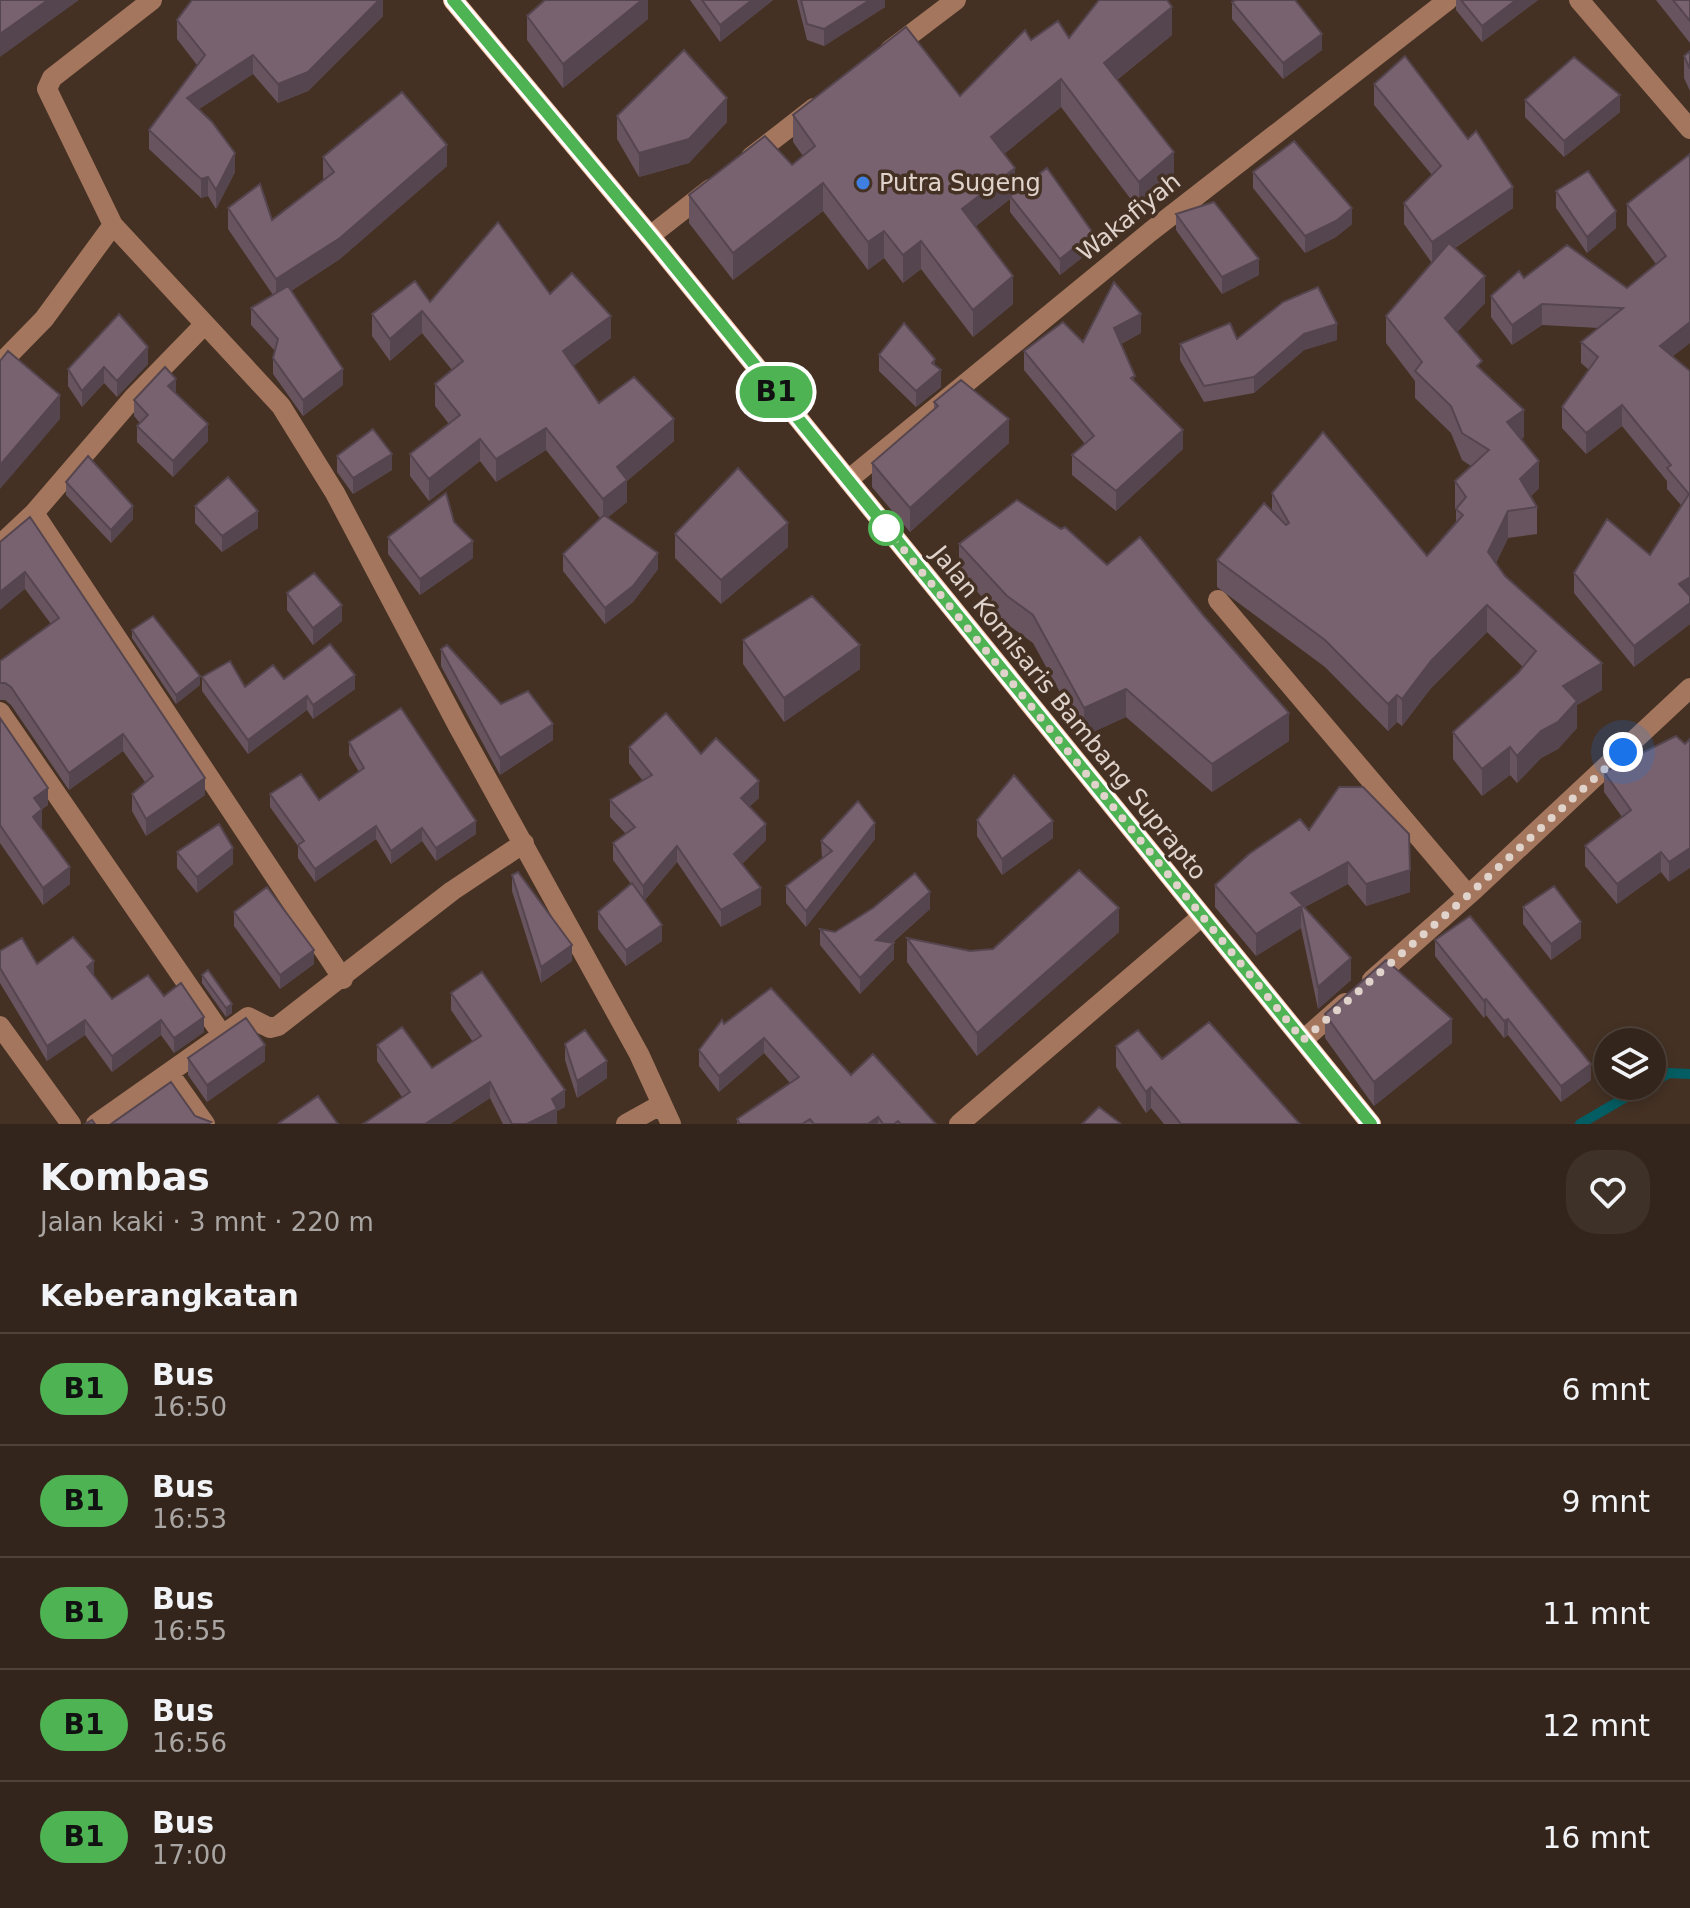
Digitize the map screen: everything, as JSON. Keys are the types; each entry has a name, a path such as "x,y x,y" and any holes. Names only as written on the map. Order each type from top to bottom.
{"main road":[{"name":"Jalan Komisaris Bambang Suprapto","path":"453,0 650,236 1371,1124"}],"street":[{"path":"152,0 47,83 47,89 113,225 281,406 304,443 639,1054 671,1124"},
{"path":"874,62 956,0"},
{"name":"Wakafiyah","path":"848,480 1150,232 1448,0"},
{"path":"1579,0 1690,129"},
{"path":"650,236 836,91"},
{"path":"0,364 44,319 113,225"},
{"path":"0,545 34,513 133,398 205,324"},
{"path":"34,513 343,979"},
{"path":"1218,600 1468,895"},
{"path":"1303,1040 1468,895 1690,688"},
{"path":"0,712 223,1036"},
{"path":"96,1124 248,1017 270,1028 278,1026 343,979 452,891 524,843"},
{"path":"959,1124 1201,917"},
{"path":"0,1026 71,1124"},
{"path":"169,1073 205,1124"},
{"path":"626,1124 662,1104"}],"building":[{"path":"0,0 48,0 0,34"},
{"path":"192,0 379,0 308,72 278,84 253,55 187,98 212,122 235,153 216,190 208,177 201,179 149,130 205,55 177,20"},
{"path":"545,0 642,0 563,64 527,16"},
{"path":"702,0 752,0 720,25"},
{"path":"801,0 870,0 824,29 807,24"},
{"path":"1099,0 1167,0 1172,7 1104,63 1174,152 1139,182 1061,79 991,137 1015,168 962,209 1013,276 973,310 921,241 903,255 884,231 868,242 823,183 733,253 689,195 765,136 792,165 815,146 793,115 906,27 960,96 1025,30 1031,40 1058,21 1069,38"},
{"path":"1295,0 1322,34 1283,63 1232,2"},
{"path":"1461,0 1516,0 1482,26"},
{"path":"1673,0 1690,0 1690,21"},
{"path":"684,50 727,98 689,139 639,153 617,116"},
{"path":"1690,51 1690,69 1684,56"},
{"path":"1405,56 1468,139 1476,131 1513,187 1432,242 1404,203 1441,166 1374,84"},
{"path":"1574,57 1620,95 1564,141 1525,100"},
{"path":"402,92 447,145 340,238 276,279 228,208 260,184 272,220 334,172 323,157"},
{"path":"1294,141 1352,208 1336,221 1305,236 1253,172"},
{"path":"1690,154 1690,322 1660,346 1690,371 1690,577 1679,584 1690,596 1690,603 1634,646 1574,573 1607,519 1650,555 1689,494 1667,468 1671,465 1622,405 1586,433 1562,407 1598,357 1581,342 1623,308 1542,304 1512,325 1491,296 1519,271 1524,278 1567,245 1627,288 1666,256 1627,204"},
{"path":"1047,168 1093,233 1060,259 1010,196"},
{"path":"1588,171 1616,211 1587,237 1556,191"},
{"path":"1214,202 1259,259 1222,277 1176,214"},
{"path":"498,222 550,294 572,273 611,316 563,351 599,403 634,377 674,419 617,467 627,480 603,499 546,428 496,459 480,439 429,479 410,454 460,415 435,384 463,361 422,311 390,339 372,314 415,281 430,302"},
{"path":"1449,243 1485,276 1445,318 1482,361 1477,366 1524,410 1507,422 1539,461 1520,479 1537,507 1508,511 1488,552 1505,576 1602,663 1563,686 1577,701 1558,722 1541,731 1517,756 1510,747 1482,769 1453,732 1518,673 1536,651 1487,605 1431,661 1402,699 1397,695 1388,704 1325,640 1217,560 1264,503 1286,525 1289,523 1272,493 1323,432 1427,556 1463,515 1456,509 1466,497 1455,481 1489,450 1462,433 1451,406 1415,371 1422,362 1386,316"},
{"path":"1114,282 1141,314 1114,328 1135,376 1131,378 1183,430 1116,491 1072,455 1094,436 1024,351 1063,322 1083,342"},
{"path":"288,286 343,369 303,400 273,358 278,339 251,308"},
{"path":"1318,287 1337,324 1304,334 1254,377 1204,386 1180,344 1230,323 1237,339 1283,302"},
{"path":"119,314 148,347 117,381 104,367 82,391 68,369"},
{"path":"904,323 935,359 932,363 941,370 916,391 879,355"},
{"path":"8,351 60,395 0,465 0,361"},
{"path":"165,367 176,379 168,386 208,424 173,461 137,426 148,415 134,400"},
{"path":"961,380 1009,419 910,508 872,463 938,406 934,402"},
{"path":"373,429 392,454 353,478 337,456"},
{"path":"88,456 133,506 111,530 66,482"},
{"path":"738,468 788,523 721,580 675,534"},
{"path":"228,477 258,511 222,536 195,506"},
{"path":"446,493 454,522 473,541 420,579 388,537"},
{"path":"1017,500 1061,529 1065,527 1107,565 1140,537 1289,713 1212,764 1126,689 1084,708 1033,615 1007,596 959,544"},
{"path":"604,515 658,553 633,586 605,608 563,554"},
{"path":"30,517 205,778 146,819 132,794 153,776 123,734 69,773 11,687 0,683 0,661 59,618 25,572 0,592 0,542"},
{"path":"314,573 342,605 313,628 287,593"},
{"path":"812,596 860,645 784,698 743,640"},
{"path":"153,616 200,676 176,695 132,630"},
{"path":"330,644 355,675 313,705 307,696 248,740 202,677 230,661 245,687 273,665 284,679"},
{"path":"447,645 501,704 528,691 553,724 500,758 441,649"},
{"path":"401,708 476,821 436,848 422,828 391,851 376,826 315,869 298,845 304,841 270,794 301,774 319,800 364,768 349,742"},
{"path":"666,713 701,754 716,738 759,781 741,798 766,824 734,854 761,888 721,910 677,846 643,886 613,843 635,827 610,800 652,775 629,747"},
{"path":"0,718 48,788 34,798 42,809 33,817 70,867 43,888 0,825"},
{"path":"1676,736 1685,744 1690,739 1690,848 1669,862 1661,852 1617,884 1585,846 1631,810 1604,772"},
{"path":"1014,775 1053,821 1002,859 977,820"},
{"path":"1339,787 1363,787 1409,834 1410,870 1366,884 1348,862 1291,893 1351,958 1318,987 1301,906 1256,934 1215,885 1249,854 1300,819 1309,830"},
{"path":"858,801 875,823 806,911 786,886 832,851 821,841"},
{"path":"219,824 233,848 197,877 177,852"},
{"path":"1079,870 1119,908 977,1033 907,938 970,951 993,949"},
{"path":"518,872 572,945 541,967 512,875"},
{"path":"915,873 930,892 876,940 894,943 860,978 820,929 835,932 873,908"},
{"path":"632,883 662,925 626,950 598,912"},
{"path":"1554,886 1581,922 1551,944 1523,907"},
{"path":"267,887 314,950 280,975 234,912"},
{"path":"1470,916 1591,1064 1561,1086 1508,1019 1504,1021 1486,999 1484,1001 1435,940"},
{"path":"73,937 94,961 87,967 112,999 148,975 164,996 181,983 204,1017 174,1038 161,1020 112,1056 85,1020 47,1046 0,968 0,951 22,938 37,964"},
{"path":"1386,960 1452,1019 1374,1082 1325,1014"},
{"path":"208,970 232,1004 226,1008 202,975"},
{"path":"482,972 565,1090 552,1099 557,1109 527,1124 512,1124 490,1082 425,1124 363,1124 410,1092 377,1045 402,1027 432,1068 481,1036 451,993"},
{"path":"771,988 851,1075 873,1054 936,1124 901,1124 898,1121 883,1124 878,1117 868,1124 814,1124 810,1119 802,1124 740,1124 737,1119 799,1077 764,1038 719,1076 699,1050 722,1020 724,1024"},
{"path":"246,1018 265,1045 207,1085 188,1058"},
{"path":"1209,1022 1300,1124 1181,1124 1151,1087 1146,1092 1116,1046 1138,1030 1162,1059"},
{"path":"585,1030 607,1061 577,1081 565,1044"},
{"path":"171,1082 195,1116 211,1122 111,1124"},
{"path":"318,1096 338,1124 279,1123"},
{"path":"1099,1107 1120,1123 1082,1124"}],"waterway":[{"path":"1666,1075 1690,1074"},
{"path":"1580,1124 1621,1100"}],"bus line":[{"name":"B1","path":"453,0 650,236 1371,1124"}],"place":[{"name":"Putra Sugeng","path":"863,183"}],"route":[{"path":"886,528 1303,1040 1474,890 1623,752"}]}
